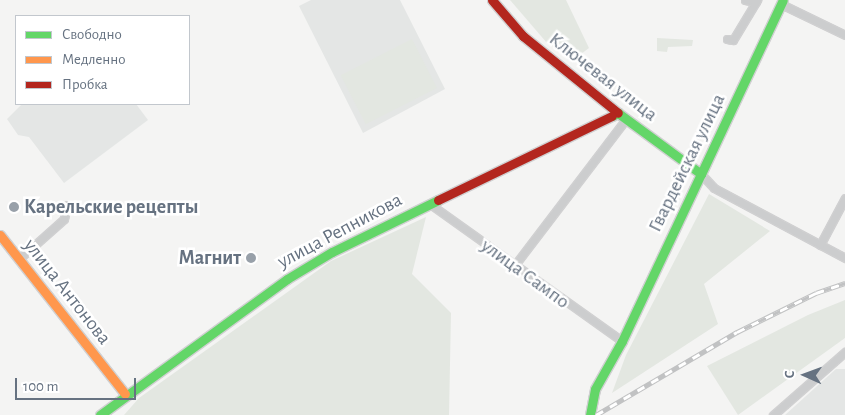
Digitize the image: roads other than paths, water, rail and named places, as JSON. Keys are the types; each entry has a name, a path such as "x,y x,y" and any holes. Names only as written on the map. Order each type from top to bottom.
{"main road":[{"name":"Ключевая улица","path":"492,0 523,36 618,113 701,174"},
{"name":"Гвардейская улица","path":"590,415 594,389 622,341 782,2"},
{"name":"улица Репникова","path":"100,415 125,394 287,278 332,252 618,113"},
{"name":"улица Антонова","path":"0,235 125,394"}],"street":[{"path":"727,39 733,40 756,1 745,0"},
{"path":"782,2 845,35"},
{"path":"514,266 626,119"},
{"path":"701,174 714,188 845,258"},
{"path":"820,245 845,198"},
{"name":"улица Сампо","path":"430,204 514,266 622,341"},
{"path":"19,258 64,219 67,205"},
{"path":"773,415 845,352"}],"railway":[{"path":"596,415 737,332 816,293 845,283"}],"place":[{"name":"Карельские рецепты","path":"14,207"},
{"name":"Магнит","path":"251,258"}]}
